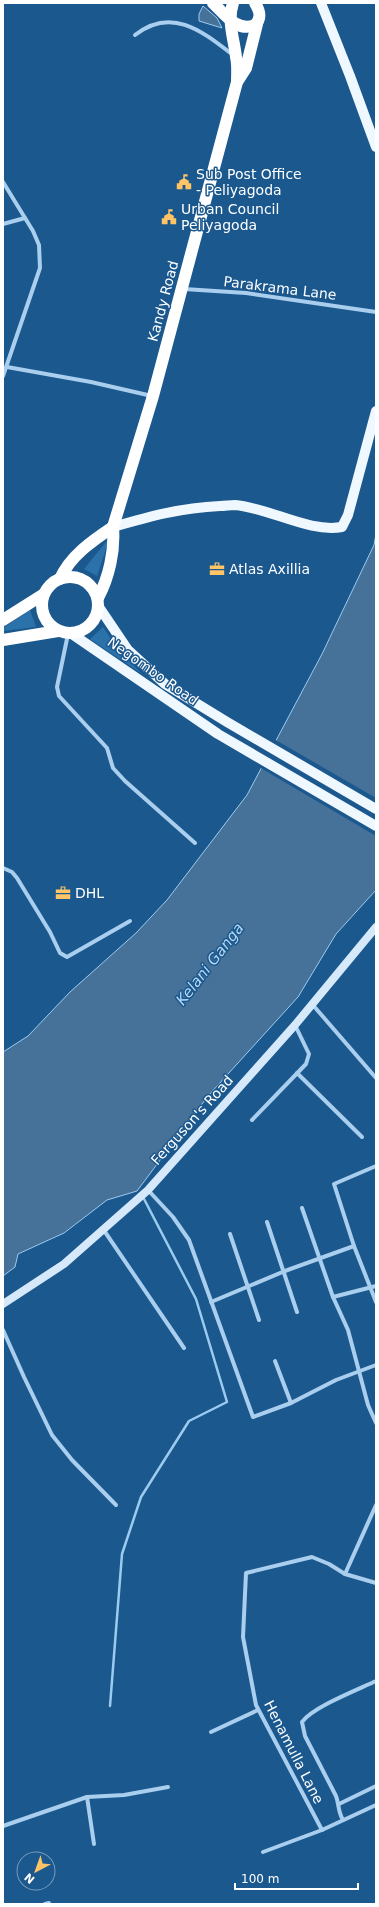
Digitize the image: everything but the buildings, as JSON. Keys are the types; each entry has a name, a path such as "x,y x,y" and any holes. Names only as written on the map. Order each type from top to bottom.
{"highway":[{"path":"213,3 231,21 244,27 252,27 257,24"},
{"name":"Kandy Road","path":"98,602 104,585 114,544 113,527 153,396 237,82 237,58 231,32 231,9 233,3"},
{"name":"Kandy Road","path":"237,82 246,68 257,24 258,5"},
{"path":"60,579 66,567 84,548 113,527"},
{"path":"3,620 44,594 51,584 60,579 74,577 83,580 94,589 98,602 95,619 84,631 3,640"},
{"path":"44,594 42,606 44,615 48,622 66,633"}],"main road":[{"path":"321,3 376,147"},
{"path":"113,527 165,512 198,507 235,505 290,518 329,530 342,527 348,515 376,410"},
{"name":"Negombo Road","path":"98,602 115,634 140,663 165,684 376,809"},
{"name":"Negombo Road","path":"66,633 218,734 376,826"}],"street":[{"path":"135,35 144,28 156,23 180,24 192,27 205,33 237,58"},
{"path":"3,182 25,218 39,245 40,268 3,376"},
{"path":"3,224 25,218"},
{"name":"Parakrama Lane","path":"181,289 246,292 376,312"},
{"path":"7,367 91,382 153,396"},
{"path":"66,633 57,687 59,696 108,748 113,768 125,781 195,843"},
{"path":"3,868 12,872 17,878 50,932 60,953 67,957 130,921"},
{"name":"Ferguson's Road","path":"3,1304 64,1264 148,1190 295,1025 376,927"},
{"path":"312,1004 376,1078"},
{"path":"252,1120 306,1064 309,1054 295,1025"},
{"path":"297,1072 362,1136"},
{"path":"376,1166 334,1184 354,1246 376,1302"},
{"path":"148,1190 184,1231 253,1417 291,1403 336,1380 376,1365"},
{"path":"302,1208 333,1297 348,1330 368,1405 376,1423"},
{"path":"267,1222 285,1271 297,1312"},
{"path":"103,1229 184,1348"},
{"path":"230,1234 259,1320"},
{"path":"211,1302 285,1271 354,1246"},
{"path":"333,1297 376,1286"},
{"path":"3,1330 52,1435 72,1460 116,1505"},
{"path":"274,1361 291,1403"},
{"path":"376,1507 345,1574 376,1583"},
{"name":"Henamulla Lane","path":"322,1830 256,1705 243,1637 246,1573 312,1556 345,1574"},
{"path":"343,1820 339,1813 339,1804 305,1736 302,1722 306,1717 321,1708 376,1681"},
{"path":"210,1732 258,1710"},
{"path":"339,1804 376,1786"},
{"path":"3,1826 87,1797 124,1795 168,1787"},
{"path":"87,1797 94,1844"},
{"path":"263,1852 322,1830 376,1805"}],"shaded area":[{"path":"110,537 97,576 84,569"},
{"path":"30,610 36,627 3,631 3,628"},
{"path":"103,627 120,652 142,674 90,639"}],"water":[{"path":"203,6 217,18 222,28 199,21 199,14"},
{"name":"Kelani Ganga","path":"376,534 376,890 336,934 298,997 208,1096 137,1191 107,1200 64,1233 18,1254 15,1267 3,1276 3,1052 28,1036 70,992 136,933 167,900 247,795 322,654 374,545"}],"pier":[{"path":"274,739 376,798 376,836 259,767"}],"waterway":[{"path":"110,1706 122,1554 141,1497 189,1421 227,1402 196,1299 143,1197"}],"place":[{"name":"Sub Post Office - Peliyagoda","path":"184,182"},
{"name":"Urban Council Peliyagoda","path":"169,217"},
{"name":"Atlas Axillia","path":"217,569"},
{"name":"DHL","path":"63,893"}]}
